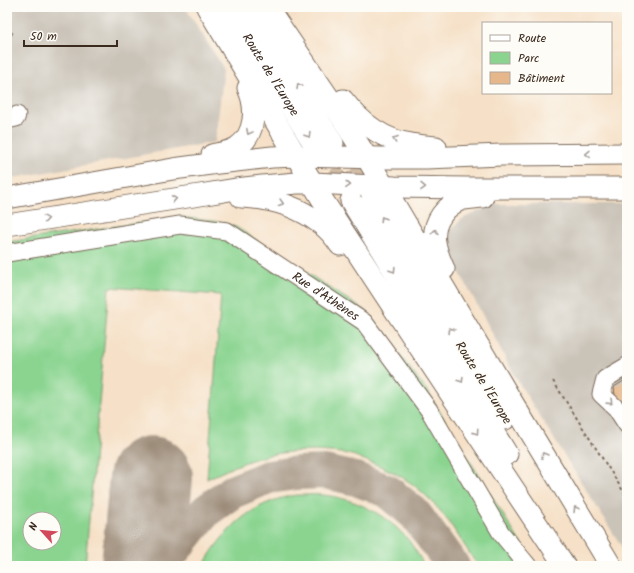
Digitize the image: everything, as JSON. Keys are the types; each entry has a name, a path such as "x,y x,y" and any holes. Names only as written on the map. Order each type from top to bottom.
{"main road":[{"path":"207,7 322,199 565,566"},
{"path":"56,189 229,152 237,148 244,140 252,127 254,105 250,92 207,7"},
{"name":"Route de l'Europe","path":"228,7 242,29 324,143 276,50 249,7"},
{"path":"267,7 351,111 379,133 411,144 502,155"},
{"path":"267,7 368,158 369,196 479,346"},
{"path":"7,198 173,169 296,156 426,158 502,155 627,154"},
{"path":"7,225 262,186 313,183 369,196 467,188 627,188"},
{"path":"612,566 479,346 439,259 434,240 436,225 442,213 454,203 464,199 627,188"},
{"path":"200,195 251,197 268,200 288,205 299,210 322,225 332,234 418,345"},
{"name":"Route de l'Europe","path":"369,196 575,566"},
{"name":"Route de l'Europe","path":"369,196 596,566"}],"lane":[{"path":"7,194 56,189"},
{"name":"Rue d'Athènes","path":"7,252 180,225 227,231 364,322 429,410 502,533 528,566"},
{"path":"627,366 605,380 601,394 616,408 627,425"}],"path":[{"path":"553,381 627,497"}],"shaded area":[{"path":"7,7 185,7 224,69 215,142 7,179"},
{"path":"495,204 627,204 627,555 517,380 449,253 448,232 462,219"}],"green space":[{"path":"181,217 220,222 236,227 367,312 427,391 520,542 538,566 478,566 446,518 423,493 394,473 350,454 318,451 279,453 245,462 207,479 221,295 109,287 85,566 7,566 7,242"},
{"path":"321,495 346,499 377,513 396,527 407,538 425,566 203,566 210,554 227,532 237,522 259,507 272,501 290,496"}],"building":[{"path":"7,29 13,33 7,42"},
{"path":"627,379 627,415 615,396 614,387"}],"taxiway":[{"path":"164,566 170,555 206,511 232,492 268,477 297,473 325,472 356,479 387,491 415,514 453,566"}],"runway":[{"path":"143,566 151,478"}],"tunnel":[{"path":"314,144 348,197"},
{"path":"334,144 370,198"}]}
